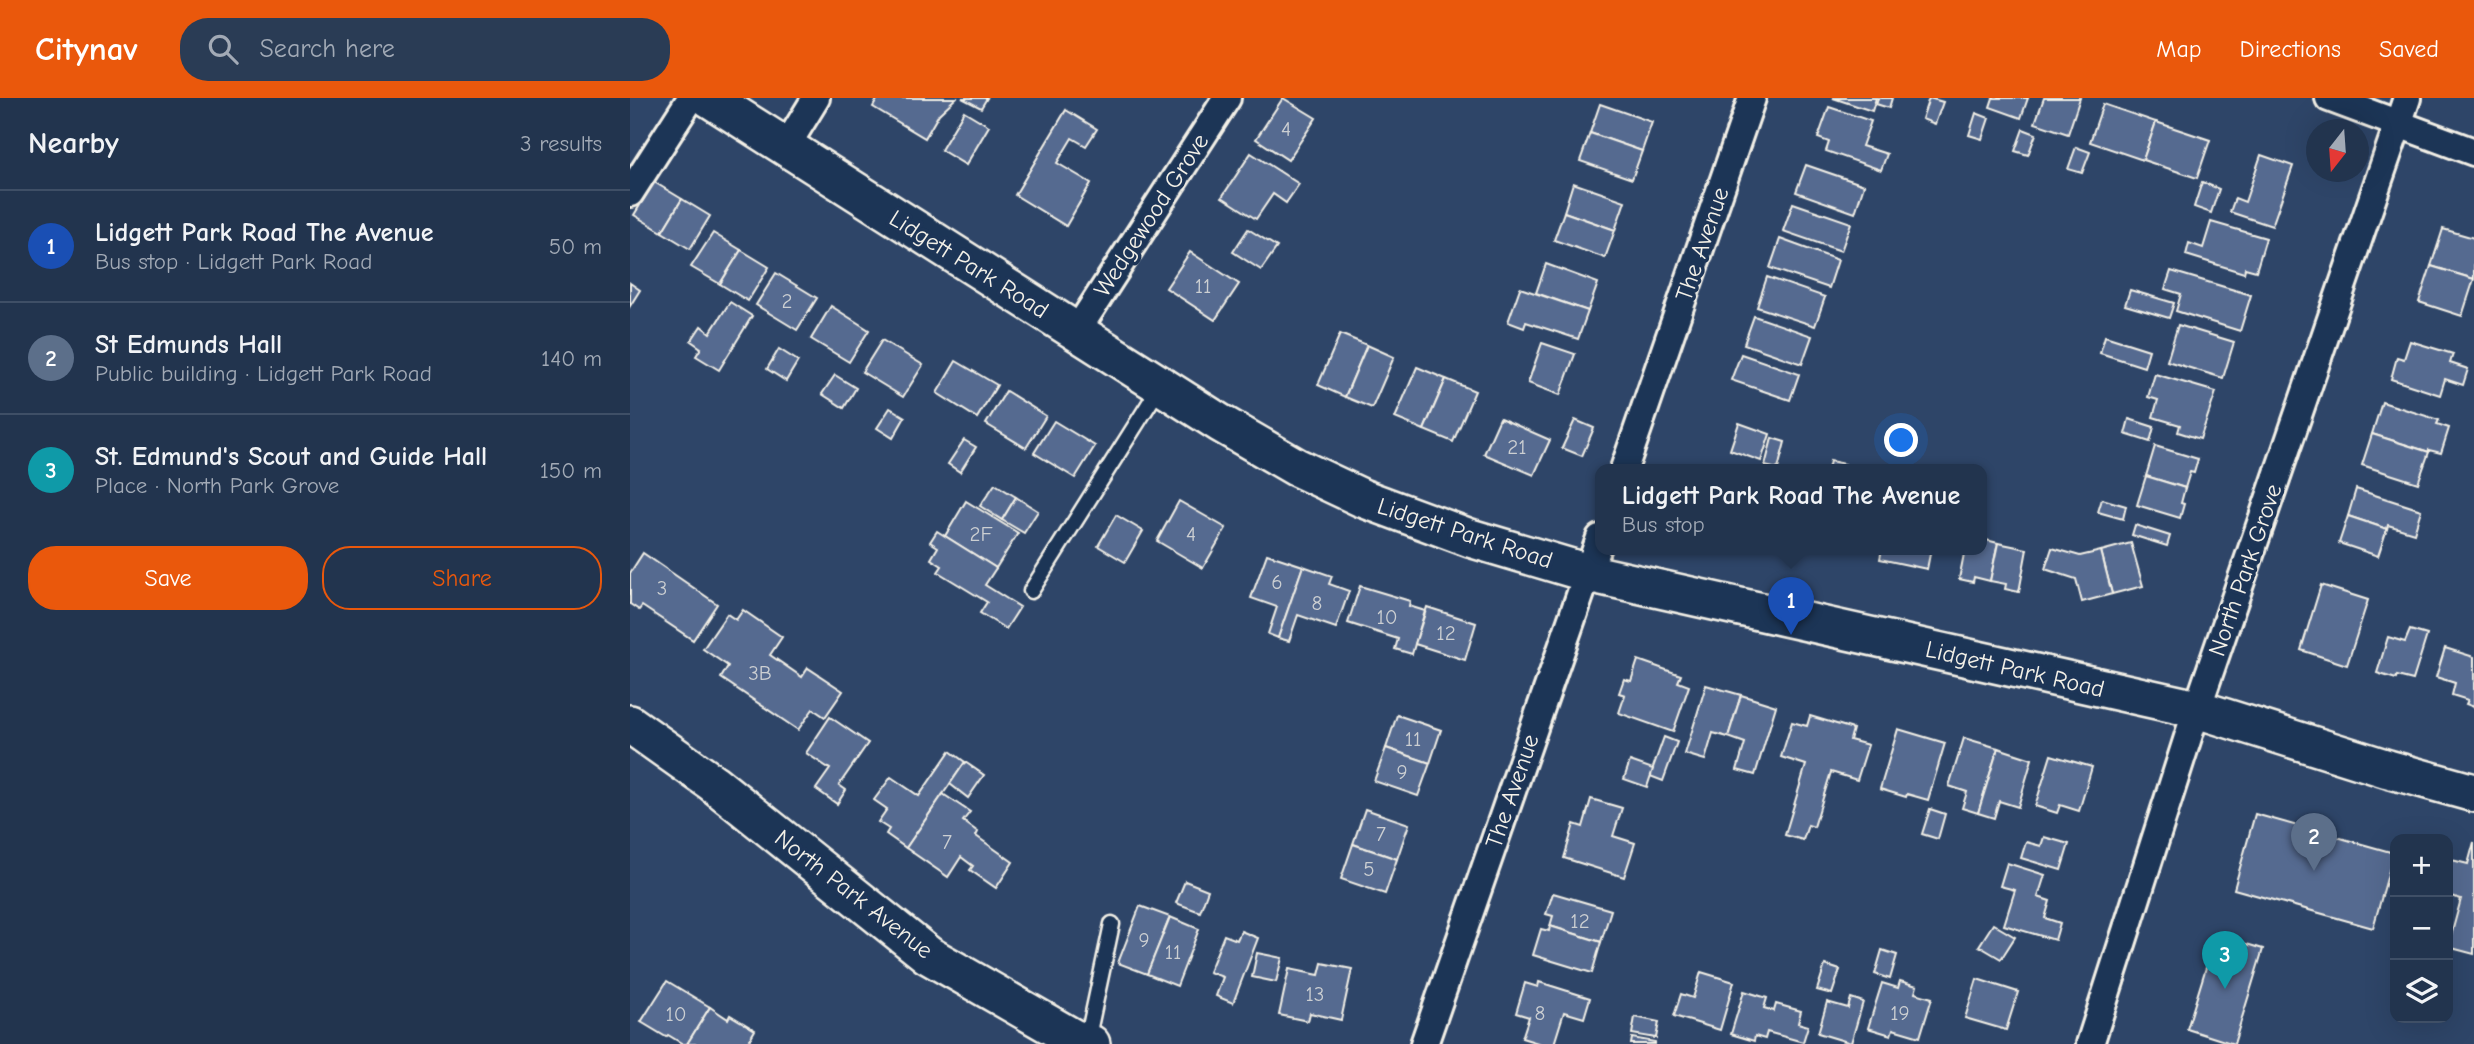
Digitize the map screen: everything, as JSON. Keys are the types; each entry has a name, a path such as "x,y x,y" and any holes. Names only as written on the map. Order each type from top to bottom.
{"street":[{"path":"630,193 691,98"},
{"name":"Lidgett Park Road","path":"709,98 1220,423 1296,467 1362,498 1470,538 1588,573 2197,709 2474,793"},
{"path":"786,147 816,98"},
{"name":"Wedgewood Grove","path":"1076,332 1227,98"},
{"name":"The Avenue","path":"1626,464 1752,98"},
{"path":"2329,98 2403,110 2474,152"},
{"name":"North Park Grove","path":"2090,1044 2197,709 2403,110"},
{"name":"The Avenue","path":"1424,1044 1595,553"},
{"name":"North Park Avenue","path":"630,724 713,783 928,955 1073,1038 1089,1043"}],"lane":[{"path":"1031,591 1162,384"},
{"path":"1089,1043 1112,924"}],"building":[{"path":"878,98 956,98 939,114 925,138 873,107"},
{"path":"962,98 987,98 981,108"},
{"path":"1283,98 1316,118 1288,160 1256,139"},
{"path":"1833,98 1876,98 1872,111"},
{"path":"1878,98 1892,98 1889,108 1876,104"},
{"path":"1929,98 1943,102 1935,124 1922,119"},
{"path":"1993,98 2028,98 2021,118 1990,107"},
{"path":"2044,98 2080,98 2068,134 2035,123"},
{"path":"1600,104 1652,122 1642,151 1590,133"},
{"path":"2103,104 2156,122 2143,160 2090,142"},
{"path":"1829,107 1871,121 1862,146 1887,154 1881,170 1826,151 1829,142 1818,138"},
{"path":"1066,110 1097,129 1086,146 1072,138 1057,163 1091,183 1066,226 1015,195"},
{"path":"964,111 989,126 966,165 941,150"},
{"path":"1976,113 1989,118 1982,139 1969,135"},
{"path":"2156,122 2210,140 2197,178 2143,160"},
{"path":"2023,129 2036,134 2028,155 2015,151"},
{"path":"1590,133 1642,151 1632,179 1580,161"},
{"path":"2076,147 2090,152 2082,173 2068,169"},
{"path":"1251,153 1299,184 1286,203 1273,194 1256,219 1222,197"},
{"path":"2261,155 2293,166 2272,226 2230,212 2235,198 2245,202"},
{"path":"1806,165 1864,185 1855,213 1796,192"},
{"path":"654,182 682,199 662,232 634,215"},
{"path":"2202,182 2219,189 2211,213 2194,207"},
{"path":"1573,183 1625,201 1615,230 1564,212"},
{"path":"682,199 710,216 690,249 662,232"},
{"path":"1793,203 1851,223 1841,251 1783,231"},
{"path":"1564,212 1615,230 1605,258 1554,240"},
{"path":"2211,222 2266,238 2256,271 2245,268 2244,273 2186,255 2189,243 2203,248"},
{"path":"1248,229 1277,247 1261,270 1233,252"},
{"path":"2443,229 2474,238 2474,279 2431,266"},
{"path":"713,233 741,250 720,284 691,267"},
{"path":"1780,239 1838,260 1829,288 1770,268"},
{"path":"741,250 769,267 748,301 720,284"},
{"path":"1190,252 1239,284 1215,320 1166,288"},
{"path":"1546,264 1598,283 1588,311 1536,293"},
{"path":"2431,266 2474,279 2462,316 2419,302"},
{"path":"2171,271 2251,295 2240,331 2176,311 2181,294 2165,289"},
{"path":"776,273 817,298 797,330 756,305"},
{"path":"1767,277 1825,297 1815,326 1757,307"},
{"path":"630,283 640,290 630,306"},
{"path":"1520,288 1588,311 1578,339 1526,322 1524,328 1508,322"},
{"path":"2130,290 2174,303 2169,318 2125,305"},
{"path":"730,302 752,316 719,370 696,356 701,348 691,341 701,326 710,333"},
{"path":"831,306 869,330 849,362 811,339"},
{"path":"1754,316 1812,336 1802,364 1744,344"},
{"path":"2178,325 2234,342 2223,378 2167,361"},
{"path":"1340,334 1367,345 1345,397 1318,385"},
{"path":"2105,336 2149,350 2144,367 2100,353"},
{"path":"882,340 923,365 903,397 862,372"},
{"path":"2410,341 2453,354 2450,363 2468,369 2463,385 2445,379 2440,395 2391,379 2397,357 2404,359"},
{"path":"1542,343 1575,354 1560,395 1528,383"},
{"path":"1367,345 1394,357 1372,408 1345,397"},
{"path":"779,349 798,361 786,381 767,369"},
{"path":"1741,354 1799,374 1790,400 1731,380"},
{"path":"956,361 997,385 977,418 937,393"},
{"path":"1417,367 1446,379 1424,430 1395,418"},
{"path":"2155,374 2216,392 2200,439 2178,432 2180,425 2153,417 2158,400 2148,397"},
{"path":"835,375 856,388 844,408 822,394"},
{"path":"1446,379 1475,391 1453,442 1424,430"},
{"path":"1006,391 1046,416 1026,448 986,424"},
{"path":"2382,402 2439,420 2437,424 2449,428 2441,453 2429,452 2372,434"},
{"path":"890,408 905,417 893,438 877,428"},
{"path":"1500,418 1550,440 1534,475 1484,454"},
{"path":"2129,419 2154,427 2150,442 2125,434"},
{"path":"1575,420 1594,428 1582,456 1562,448"},
{"path":"1054,421 1095,446 1075,478 1034,453"},
{"path":"1739,423 1770,434 1761,461 1730,450"},
{"path":"2372,434 2429,452 2418,483 2362,465"},
{"path":"1772,438 1785,442 1779,464 1766,464"},
{"path":"964,440 976,447 960,472 948,464"},
{"path":"2155,446 2198,459 2185,488 2146,476"},
{"path":"2146,476 2185,488 2180,518 2137,505"},
{"path":"995,484 1016,497 1002,520 980,506"},
{"path":"2356,489 2421,510 2414,533 2388,525 2387,529 2348,516"},
{"path":"1016,497 1038,511 1024,533 1002,520"},
{"path":"2102,499 2126,506 2123,519 2098,512"},
{"path":"966,501 1018,533 996,568 945,536"},
{"path":"1179,501 1226,528 1203,568 1157,541"},
{"path":"1116,515 1143,531 1125,562 1098,546"},
{"path":"2348,516 2387,529 2378,556 2339,543"},
{"path":"2135,525 2170,536 2167,546 2132,535"},
{"path":"937,531 996,568 985,585 1020,607 1006,629 980,613 987,602 938,572 942,566 931,559 938,547 930,542"},
{"path":"1987,540 1998,543 1990,581 1974,577 1973,582 1959,579 1964,555 1987,555"},
{"path":"1998,543 2027,549 2019,592 2005,589 2006,584 1990,581"},
{"path":"2131,543 2143,586 2112,594 2101,551"},
{"path":"2052,548 2080,556 2101,551 2112,594 2082,602 2076,579 2045,569"},
{"path":"643,553 717,604 693,640 642,606 639,610 630,604 630,573"},
{"path":"1267,554 1303,566 1278,638 1268,634 1277,607 1251,598"},
{"path":"1881,555 1930,555 1927,569 1880,559"},
{"path":"1303,566 1332,576 1329,584 1349,591 1336,628 1298,615 1289,641 1278,638"},
{"path":"2321,585 2368,600 2347,665 2301,650"},
{"path":"1360,586 1410,601 1409,606 1425,611 1412,654 1395,649 1398,639 1348,623"},
{"path":"1427,607 1476,623 1465,660 1415,644"},
{"path":"743,610 782,637 770,655 802,677 808,668 843,691 825,717 813,709 798,730 721,678 728,666 703,649 727,614 736,620"},
{"path":"2410,630 2427,635 2413,680 2397,676 2396,679 2377,673 2388,637 2405,642"},
{"path":"2445,648 2474,657 2474,707 2466,704 2468,700 2452,695 2455,683 2436,677"},
{"path":"1638,660 1681,675 1678,682 1689,686 1673,732 1619,713 1625,695 1619,693 1624,679 1631,681"},
{"path":"1706,685 1741,695 1728,737 1713,733 1705,760 1685,754"},
{"path":"1741,695 1776,706 1755,775 1737,770 1745,743 1728,737"},
{"path":"1397,715 1441,730 1430,763 1386,748"},
{"path":"1810,716 1853,729 1850,740 1868,745 1857,780 1831,772 1814,827 1808,825 1803,840 1785,835 1806,765 1781,757 1792,722 1807,726"},
{"path":"830,717 868,743 839,785 846,790 837,804 816,789 830,769 806,753"},
{"path":"1898,729 1945,743 1928,800 1880,789"},
{"path":"1664,737 1677,742 1663,781 1650,776"},
{"path":"1964,738 1998,748 1978,813 1962,808 1967,792 1949,786"},
{"path":"1386,748 1430,763 1418,796 1374,781"},
{"path":"1998,748 2032,759 2018,807 1999,801 1994,818 1978,813"},
{"path":"950,751 965,762 906,848 886,834 889,829 878,822 887,809 874,800 891,777 919,796"},
{"path":"2051,755 2092,767 2079,811 2060,805 2057,813 2035,806"},
{"path":"1630,761 1653,769 1647,787 1624,779"},
{"path":"965,762 984,775 968,798 950,784"},
{"path":"943,794 970,812 963,821 978,832 976,836 1013,862 996,888 970,870 973,866 961,857 948,877 906,848"},
{"path":"1591,799 1622,808 1613,836 1635,843 1624,877 1564,858 1574,824 1583,827"},
{"path":"1365,809 1409,824 1397,859 1353,844"},
{"path":"1930,809 1945,814 1938,839 1922,834"},
{"path":"2255,814 2390,852 2390,867 2373,928 2234,889"},
{"path":"2044,837 2069,844 2061,870 2021,858 2026,842 2041,846"},
{"path":"2474,842 2474,954 2453,948 2453,929 2461,899 2453,897 2453,860 2468,864"},
{"path":"1353,844 1397,859 1385,894 1341,879"},
{"path":"2007,863 2045,875 2038,897 2050,901 2045,918 2060,923 2055,940 2004,925 2015,890 2000,886"},
{"path":"1185,881 1208,890 1200,912 1176,903"},
{"path":"1553,893 1611,910 1601,942 1550,926 1553,916 1546,914"},
{"path":"1140,906 1170,917 1147,974 1118,963"},
{"path":"1170,917 1199,929 1177,986 1147,974"},
{"path":"1993,924 2015,937 2001,959 1979,946"},
{"path":"1550,926 1601,942 1592,973 1533,955 1541,929 1549,931"},
{"path":"1241,931 1258,938 1233,1003 1216,996 1223,977 1209,972 1224,935 1237,940"},
{"path":"2216,935 2263,949 2234,1044 2187,1029"},
{"path":"1882,950 1897,955 1890,979 1875,974"},
{"path":"1257,953 1282,958 1276,982 1252,977"},
{"path":"1322,963 1352,969 1341,1020 1310,1013 1308,1021 1279,1015 1289,969 1319,975"},
{"path":"1825,965 1840,970 1832,994 1817,990"},
{"path":"1701,972 1734,982 1720,1030 1674,1016 1681,994 1693,998"},
{"path":"1977,979 2018,992 2006,1030 1965,1018"},
{"path":"667,981 710,1007 687,1044 668,1035 666,1037 641,1022"},
{"path":"1900,981 1917,986 1915,993 1932,998 1920,1037 1893,1029 1891,1035 1868,1028 1882,983 1898,988"},
{"path":"1539,982 1590,998 1584,1018 1564,1012 1554,1044 1541,1044 1522,1038 1529,1017 1516,1013 1525,983 1538,987"},
{"path":"1744,991 1767,998 1764,1008 1774,1011 1776,1004 1801,1011 1798,1023 1808,1026 1803,1042 1767,1032 1765,1039 1755,1036 1754,1041 1731,1034"},
{"path":"1851,998 1863,1002 1851,1043 1818,1033 1827,1002 1848,1008"},
{"path":"710,1007 728,1019 730,1015 755,1030 747,1044 687,1044"},
{"path":"1635,1017 1659,1022 1656,1038 1632,1034"},
{"path":"1632,1038 1655,1042 1655,1044 1631,1044"}],"place":[{"name":"Lidgett Park Road The Avenue","path":"1791,635"},
{"name":"St Edmunds Hall","path":"2314,871"},
{"name":"St. Edmund's Scout and Guide Hall","path":"2225,989"}]}
